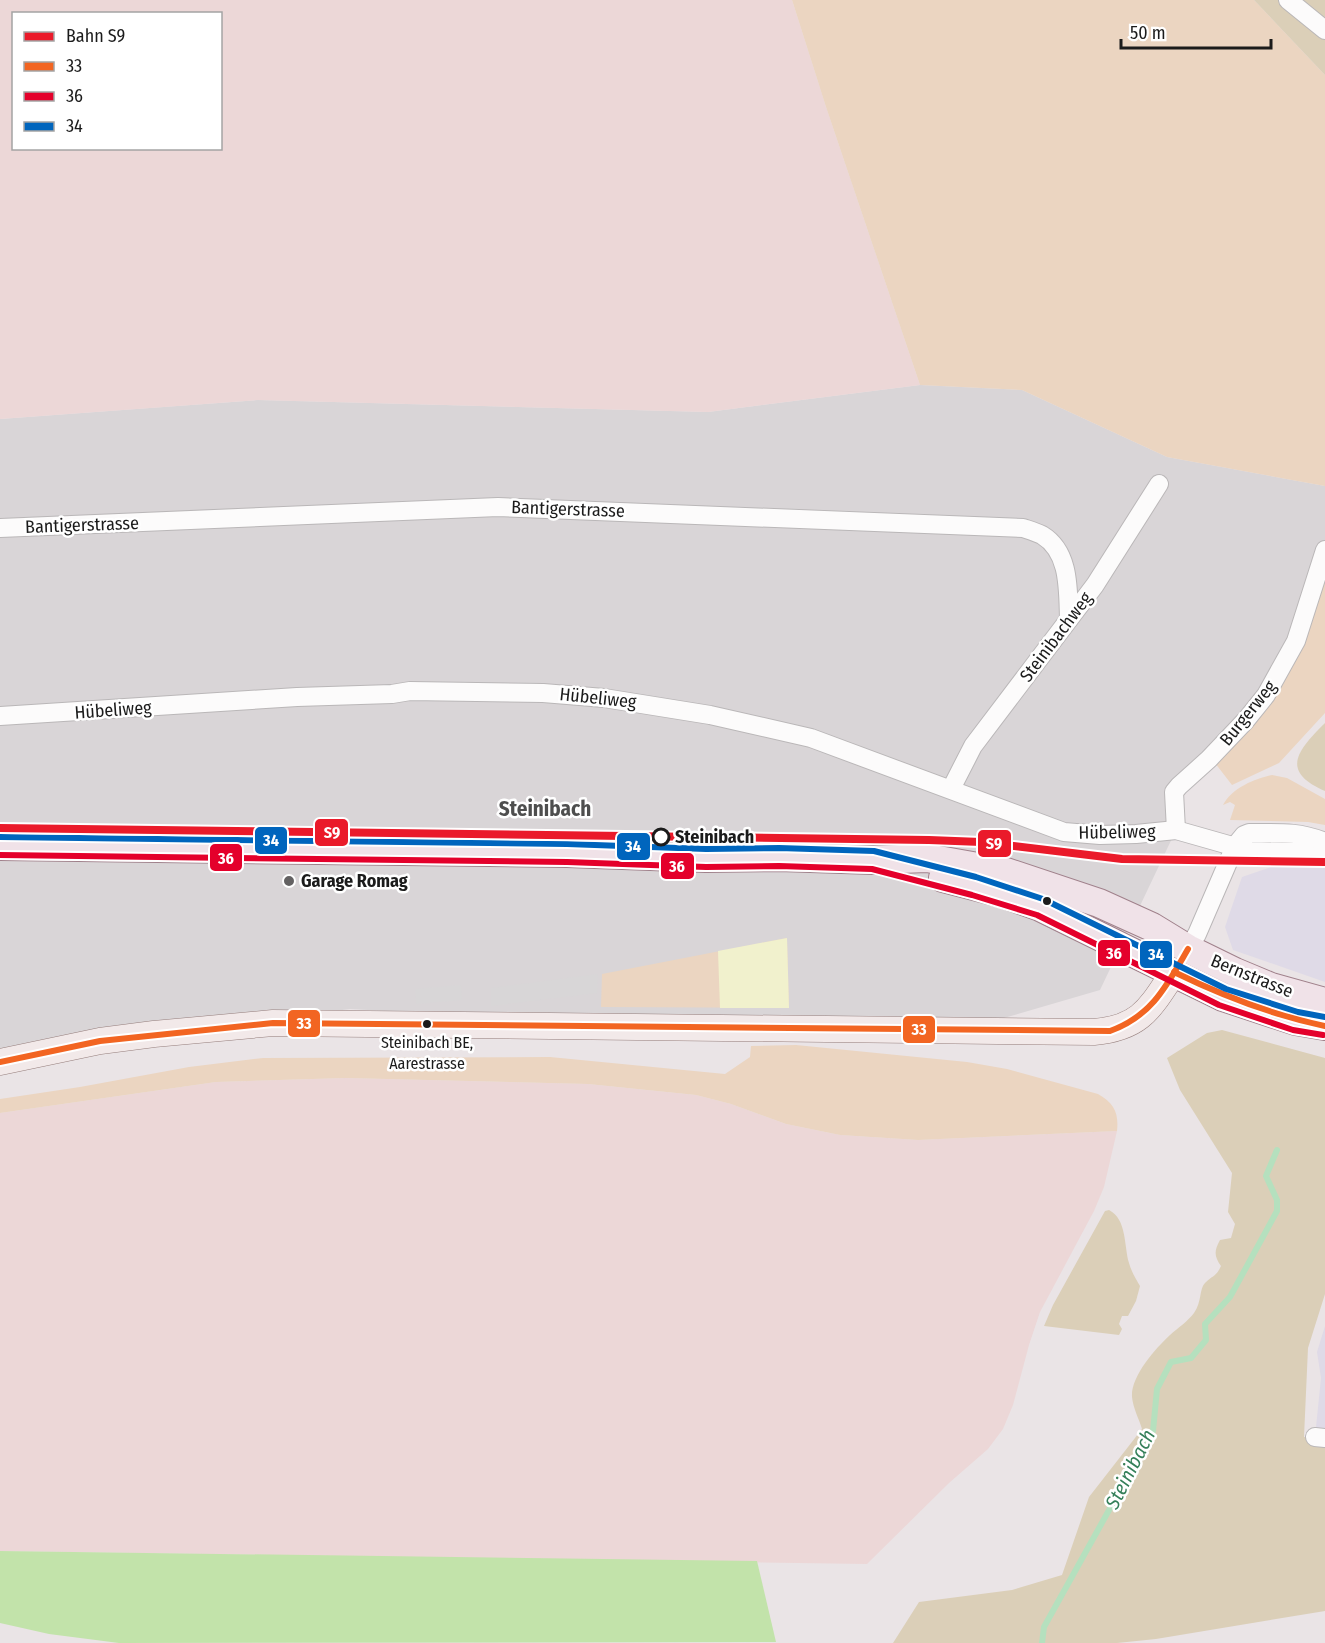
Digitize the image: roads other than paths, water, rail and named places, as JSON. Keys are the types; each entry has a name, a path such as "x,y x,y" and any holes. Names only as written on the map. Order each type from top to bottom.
{"main road":[{"name":"Bernstrasse","path":"0,846 873,861 974,886 1040,907 1181,960 1235,972 1271,987 1325,1002"},
{"name":"Bernstrasse","path":"1181,960 1233,1000 1296,1021 1325,1026"}],"street":[{"path":"1288,0 1325,30"},
{"name":"Steinibachweg","path":"951,789 973,746 1095,585 1159,484"},
{"name":"Bantigerstrasse","path":"0,528 487,507 629,510 1023,528 1041,534 1056,547 1064,564 1068,586 1069,619"},
{"name":"Burgerweg","path":"1176,830 1174,792 1239,728 1266,695 1296,641 1325,550"},
{"name":"Hübeliweg","path":"0,716 392,694 410,691 553,694 661,706 811,738 1064,832 1112,834 1176,830 1250,851 1306,852 1325,847"},
{"path":"0,1062 79,1045 154,1034 273,1023 1094,1032 1122,1028 1134,1022 1153,1003 1181,960 1197,934 1235,846 1244,835 1249,833 1307,835 1325,842"}],"waterway":[{"name":"Steinibach","path":"1042,1643 1044,1627 1153,1431 1157,1389 1171,1362 1191,1358 1206,1340 1205,1324 1230,1297 1277,1211 1277,1200 1266,1176 1277,1150"}],"rail line":[{"name":"S9","path":"0,828 929,840 981,842 1122,859 1325,862"}],"place":[{"name":"Steinibach","path":"661,837"},
{"name":"Garage Romag","path":"289,881"},
{"name":"Steinibach BE, Aarestrasse","path":"427,1024"}],"district":[{"name":"Steinibach","path":"545,809"}]}
